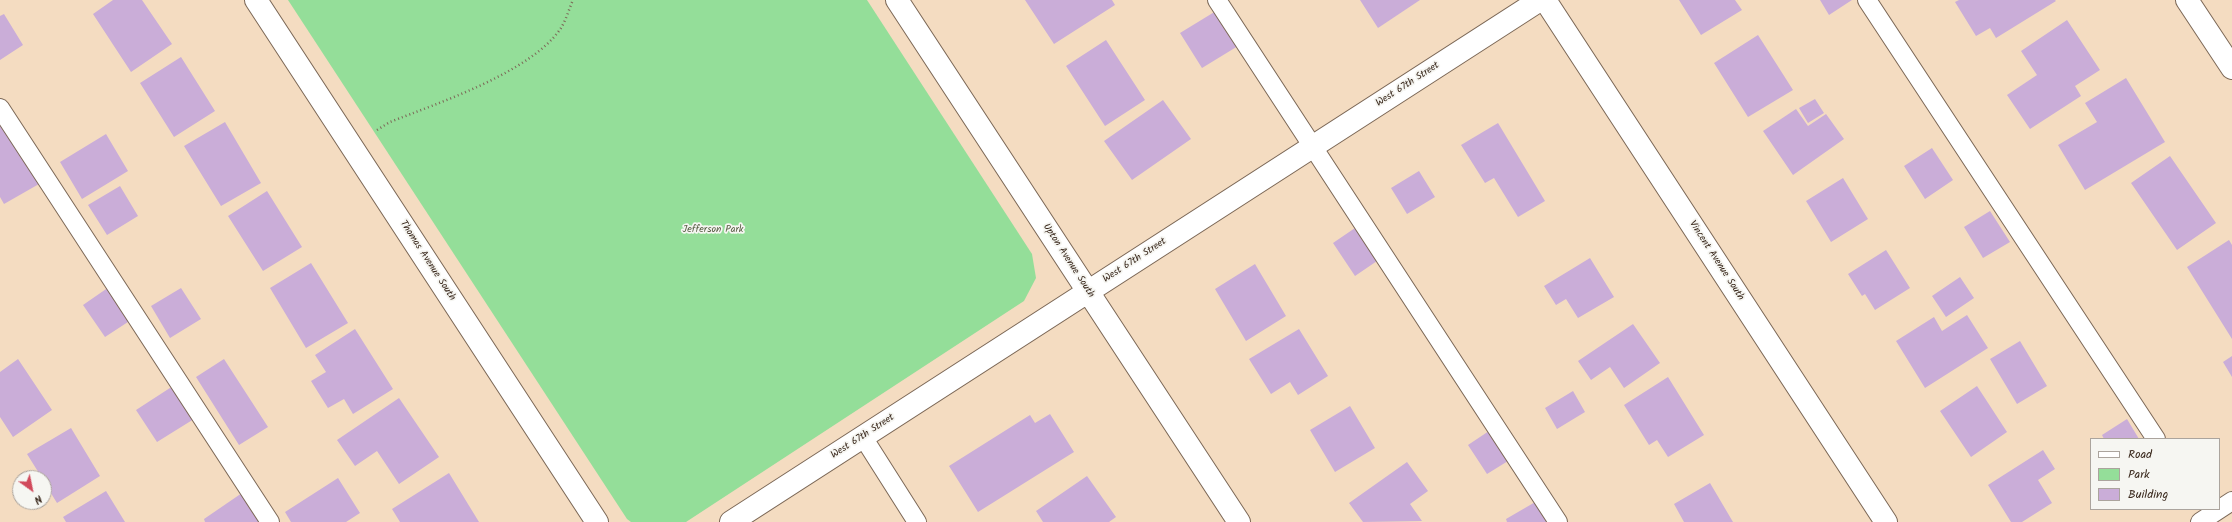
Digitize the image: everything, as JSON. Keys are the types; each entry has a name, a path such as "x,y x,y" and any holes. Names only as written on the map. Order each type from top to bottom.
{"street":[{"name":"Thomas Avenue South","path":"256,0 597,522"},
{"name":"Upton Avenue South","path":"897,0 1239,522"},
{"name":"West 67th Street","path":"731,522 1540,0"},
{"name":"Vincent Avenue South","path":"1545,0 1886,522"},
{"path":"2187,0 2232,68"}],"lane":[{"path":"1217,0 1558,522"},
{"path":"1867,0 2155,438"},
{"path":"0,108 270,522"},
{"path":"863,437 917,522"},
{"path":"2220,507 2232,501"},
{"path":"2203,516 2215,510"}],"path":[{"path":"353,149 390,122 484,85 537,53 561,28 573,0"}],"green space":[{"name":"Jefferson Park","path":"288,0 867,0 1032,254 1036,278 1024,301 686,522 631,522 627,519"}],"building":[{"path":"113,0 142,0 172,44 131,72 93,14"},
{"path":"1025,0 1112,0 1115,5 1054,44"},
{"path":"1360,0 1420,0 1378,28"},
{"path":"1679,0 1735,0 1742,10 1701,35"},
{"path":"1820,0 1852,0 1829,15"},
{"path":"1959,0 2056,1 1996,38 1990,28 1976,36 1955,2"},
{"path":"1216,11 1238,46 1202,68 1180,33"},
{"path":"4,14 23,45 0,60 0,16"},
{"path":"2067,20 2100,70 2075,86 2081,96 2030,129 2007,95 2037,75 2021,51"},
{"path":"1758,35 1793,90 1748,117 1714,63"},
{"path":"1106,40 1145,100 1105,126 1066,66"},
{"path":"181,57 215,111 174,137 140,83"},
{"path":"2126,78 2165,142 2085,190 2058,145 2097,122 2085,103"},
{"path":"1815,99 1824,113 1808,123 1799,108"},
{"path":"1163,100 1191,139 1132,180 1104,141"},
{"path":"1796,109 1808,126 1826,114 1844,139 1793,175 1763,131"},
{"path":"0,120 39,184 4,204 0,197"},
{"path":"225,122 261,183 221,206 184,146"},
{"path":"1498,123 1545,201 1518,217 1494,178 1485,183 1461,145"},
{"path":"106,134 128,171 82,199 60,162"},
{"path":"1932,148 1953,180 1925,199 1904,166"},
{"path":"2170,156 2216,223 2177,250 2131,183"},
{"path":"1419,171 1435,197 1407,214 1391,188"},
{"path":"1843,178 1868,219 1831,242 1806,201"},
{"path":"120,186 138,216 107,235 88,205"},
{"path":"267,191 302,247 263,271 228,216"},
{"path":"1990,211 2010,242 1983,258 1964,227"},
{"path":"1355,228 1377,261 1355,276 1333,243"},
{"path":"2229,240 2232,245 2232,339 2187,267"},
{"path":"1886,250 1910,288 1875,310 1865,294 1862,296 1848,274"},
{"path":"1590,258 1614,297 1578,318 1566,299 1556,305 1544,286"},
{"path":"311,263 348,323 306,348 270,288"},
{"path":"1255,264 1286,316 1246,341 1215,289"},
{"path":"1960,277 1974,298 1946,317 1932,296"},
{"path":"109,287 131,320 105,337 83,305"},
{"path":"181,288 201,319 170,338 151,306"},
{"path":"1967,315 1988,348 1925,388 1896,341 1934,317 1942,331"},
{"path":"1633,324 1660,363 1624,388 1610,367 1591,380 1578,361"},
{"path":"355,329 393,389 353,414 344,399 328,408 311,381 326,372 315,355"},
{"path":"1299,329 1328,376 1298,395 1290,382 1271,394 1249,359"},
{"path":"2020,341 2047,386 2017,404 1990,359"},
{"path":"2232,356 2232,377 2223,362"},
{"path":"18,359 52,410 13,437 0,417 0,372"},
{"path":"224,359 268,427 239,445 196,377"},
{"path":"1668,377 1704,435 1668,457 1657,440 1649,445 1624,405"},
{"path":"173,386 194,419 157,442 136,410"},
{"path":"1977,386 2007,432 1971,457 1940,411"},
{"path":"1573,391 1585,412 1557,429 1545,408"},
{"path":"399,398 439,457 399,484 377,451 355,466 337,440"},
{"path":"1350,406 1375,448 1335,472 1310,430"},
{"path":"1050,414 1074,452 978,512 949,466 1030,415 1035,423"},
{"path":"2127,419 2138,438 2104,438 2102,435"},
{"path":"71,428 100,476 57,503 52,495 52,470 37,470 27,454"},
{"path":"1489,431 1508,461 1487,474 1468,445"},
{"path":"2043,450 2055,469 2038,480 2052,503 2022,522 2011,522 1988,485"},
{"path":"1407,462 1428,491 1410,504 1422,521 1363,522 1349,503"},
{"path":"449,473 479,522 400,522 392,509"},
{"path":"1087,476 1116,517 1109,522 1043,522 1036,511"},
{"path":"338,478 360,513 346,522 291,522 285,512"},
{"path":"1710,483 1733,522 1684,522 1674,504"},
{"path":"106,491 125,522 66,522 63,517"},
{"path":"242,493 262,522 205,522 204,519"},
{"path":"1537,501 1550,522 1507,522 1506,519"}]}
